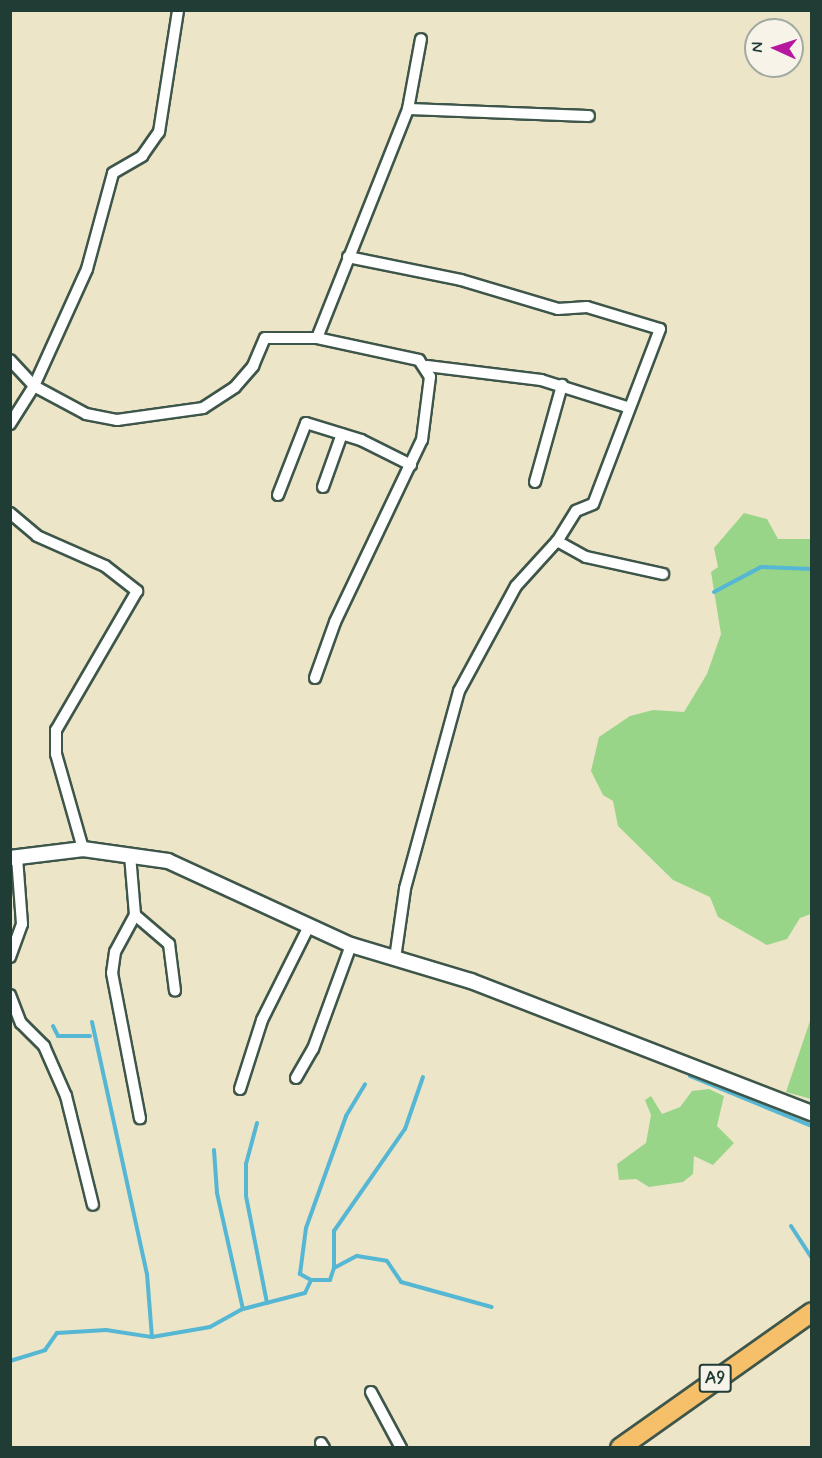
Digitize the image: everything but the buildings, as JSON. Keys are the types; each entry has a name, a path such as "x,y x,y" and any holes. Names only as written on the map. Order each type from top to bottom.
{"main road":[{"name":"A9","path":"623,1447 812,1312"}],"street":[{"path":"10,424 34,386 87,268 113,173 142,156 159,132 178,10"},
{"path":"316,338 408,109 421,39"},
{"path":"408,109 589,116"},
{"path":"348,257 461,280 558,309 587,307 660,329 627,407 593,504 576,511 557,541 516,586 459,691 405,889 394,958"},
{"path":"10,360 34,386 86,414 117,420 181,415 203,408 236,387 253,366 265,338 316,338 427,366 562,385 627,407"},
{"path":"315,678 362,563 411,465 426,414 427,366"},
{"path":"535,482 562,385"},
{"path":"278,495 306,423 342,434 411,465"},
{"path":"323,487 342,434"},
{"path":"10,513 37,536 105,566 137,591 56,730 56,754 83,849"},
{"path":"557,541 586,556 663,574"},
{"path":"10,957 22,924 14,858 83,849 168,861 351,945 471,981 812,1113"},
{"path":"129,855 135,915 115,952 112,973 140,1118"},
{"path":"135,915 169,944 175,991"},
{"path":"240,1089 262,1020 309,926"},
{"path":"296,1078 313,1049 351,945"},
{"path":"10,994 21,1023 44,1046 66,1096 93,1205"},
{"path":"371,1392 401,1448"}],"green space":[{"path":"744,513 767,519 778,539 811,539 811,914 800,918 787,939 767,945 718,917 710,897 673,880 618,826 613,801 603,795 591,771 599,737 630,716 653,710 684,712 707,674 721,634 711,572 718,567 714,548"},
{"path":"811,1018 811,1099 786,1092"},
{"path":"709,1089 724,1096 717,1126 734,1143 713,1165 694,1156 693,1174 683,1182 649,1187 636,1179 619,1180 617,1164 646,1143 651,1115 645,1100 651,1096 662,1114 680,1107 692,1091"}],"waterway":[{"path":"714,592 761,567 812,569"},
{"path":"92,1022 147,1274 152,1337"},
{"path":"53,1026 58,1036 90,1036"},
{"path":"646,1042 770,1090"},
{"path":"690,1076 812,1126"},
{"path":"334,1268 334,1231 405,1129 423,1077"},
{"path":"311,1280 300,1274 306,1228 346,1116 365,1084"},
{"path":"794,1099 812,1105"},
{"path":"257,1123 246,1164 246,1196 267,1303"},
{"path":"214,1150 217,1193 243,1309"},
{"path":"791,1226 812,1258"},
{"path":"10,1361 45,1350 57,1333 106,1330 152,1337 210,1327 243,1309 305,1293 311,1280 330,1280 334,1268 357,1256 387,1261 401,1282 492,1307"}]}
